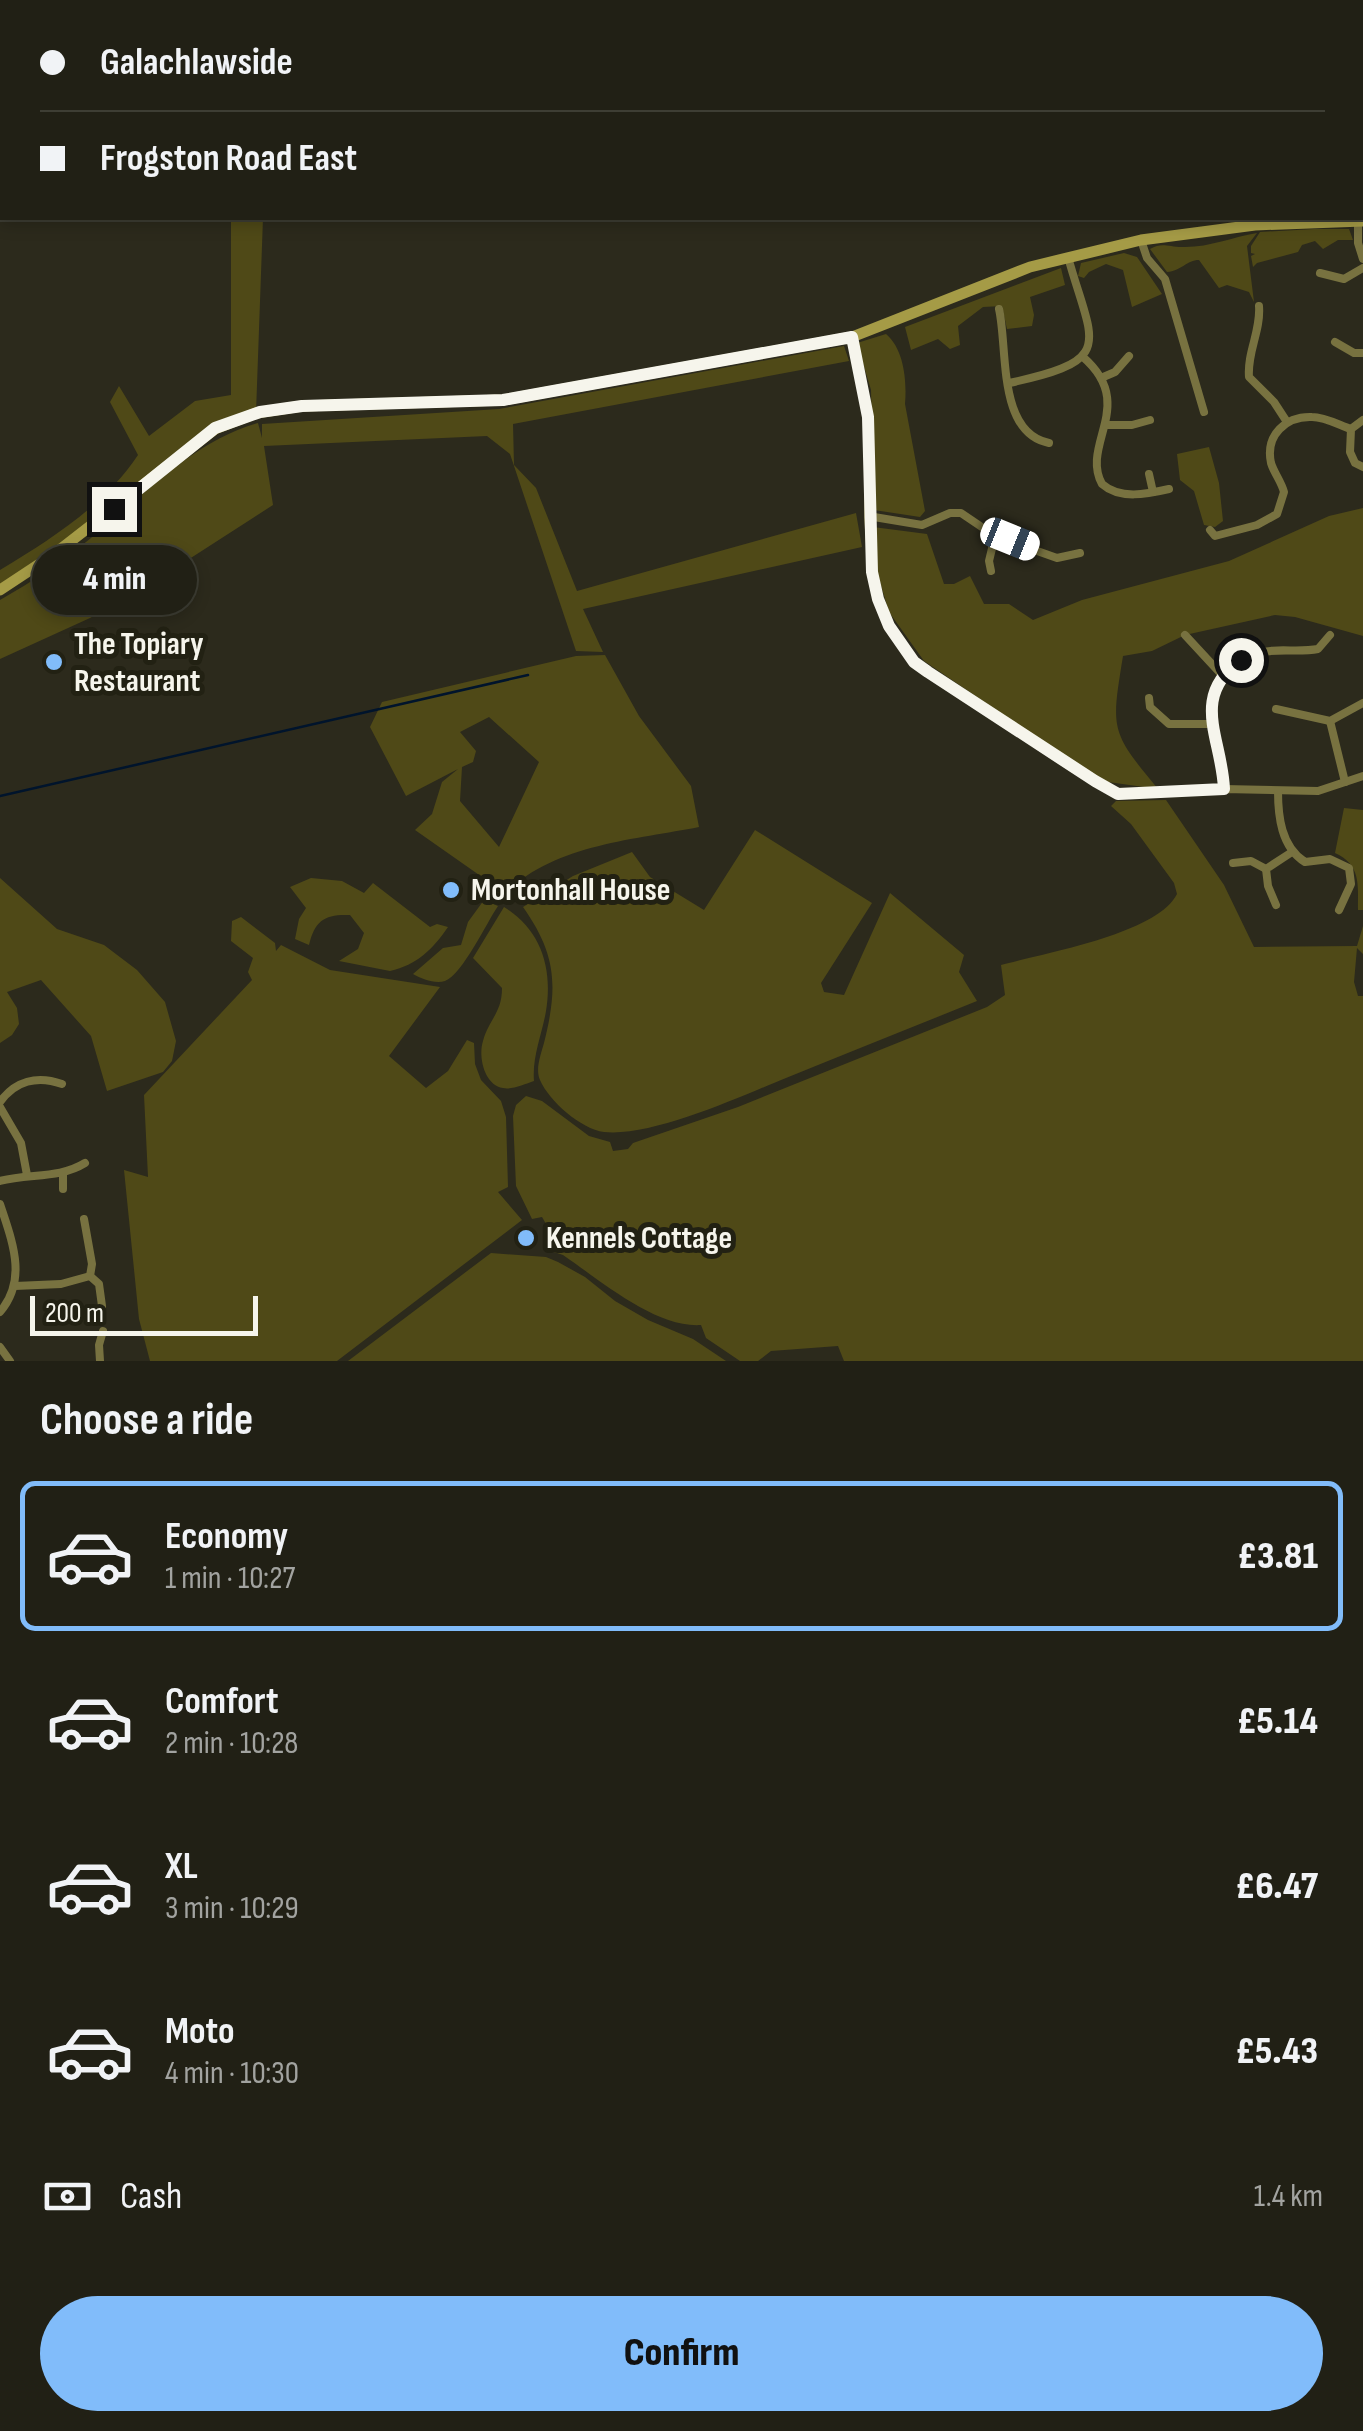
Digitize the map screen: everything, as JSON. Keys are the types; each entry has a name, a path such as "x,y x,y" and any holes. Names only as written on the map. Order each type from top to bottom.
{"main road":[{"path":"0,590 54,555 215,428 256,413 302,406 503,400 852,337 1030,268 1141,240 1255,225 1361,221"}],"street":[{"path":"1361,221 1358,243 1363,259"},
{"path":"1141,240 1147,258 1165,279 1204,412"},
{"path":"1009,382 1046,374 1084,357 1091,333 1068,256"},
{"path":"1320,274 1344,279 1363,268"},
{"path":"1259,306 1260,325 1253,338 1249,377 1287,422"},
{"path":"987,320 1000,314 1004,365 1017,421 1036,440 1049,443"},
{"path":"852,337 868,417 872,572 889,626 914,662 1072,768 1118,794 1224,789 1318,791 1363,776"},
{"path":"1335,342 1354,353 1363,353"},
{"path":"1102,378 1124,370 1129,356"},
{"path":"1084,357 1102,378 1107,424 1096,464 1102,484 1116,493 1170,489"},
{"path":"1210,530 1215,536 1258,525 1276,514 1284,492 1271,461 1271,449 1274,434 1287,422 1312,417 1351,429"},
{"path":"1107,424 1144,419"},
{"path":"1351,429 1363,420"},
{"path":"1351,429 1350,452 1355,463 1363,468"},
{"path":"1034,451 1036,440"},
{"path":"1149,474 1154,492"},
{"path":"868,516 922,525 950,513 960,513 995,536 1056,563 1080,553"},
{"path":"982,526 991,515"},
{"path":"991,571 989,560 995,536"},
{"path":"1185,635 1222,675"},
{"path":"1224,789 1210,705 1222,675 1255,654 1318,649 1330,635"},
{"path":"1149,698 1150,707 1170,724 1211,724"},
{"path":"1276,709 1330,722 1363,703"},
{"path":"1330,722 1345,782"},
{"path":"1278,791 1280,819 1292,852 1305,862 1330,859 1348,868 1351,884 1339,910"},
{"path":"1266,869 1292,852"},
{"path":"1233,863 1251,861 1266,869"},
{"path":"1266,869 1276,904"},
{"path":"27,1174 19,1139 0,1104 8,1092 28,1081 48,1079 62,1084"},
{"path":"0,1182 27,1174 62,1173 85,1163"},
{"path":"62,1173 63,1190"},
{"path":"0,1204 16,1259 15,1286 0,1312"},
{"path":"84,1219 92,1264 90,1276"},
{"path":"15,1286 61,1284 90,1276"},
{"path":"90,1276 99,1284 102,1306"},
{"path":"100,1361 102,1331"},
{"path":"0,1348 10,1361"},
{"path":"85,1348 99,1349"}],"shaded area":[{"path":"231,220 263,220 256,413 241,417 0,590 0,570 93,506 138,455 110,402 119,386 149,436 195,401 231,395"},
{"path":"1349,229 1353,240 1338,240 1323,249 1315,241 1302,245 1298,252 1253,267 1251,256 1255,254 1251,253 1251,246 1260,232"},
{"path":"1257,233 1247,246 1254,302 1249,292 1227,285 1219,288 1199,260 1167,272 1150,249 1162,245 1201,246"},
{"path":"1124,253 1137,257 1162,294 1132,307 1123,270 1106,264 1084,278 1078,276 1081,263"},
{"path":"1061,268 1065,285 1030,297 1032,326 1007,329 1002,306 983,307 958,326 960,345 950,349 938,339 911,350 905,327"},
{"path":"886,334 897,348 903,366 905,404 925,511 920,517 874,510 871,390 857,343"},
{"path":"844,346 849,361 513,424 514,465 536,488 577,591 856,513 862,547 583,609 603,652 576,651 510,454 487,436 264,446 273,505 90,618 0,659 0,600 69,555 190,456 234,431 258,423 262,438 262,424 499,409"},
{"path":"1209,447 1219,483 1223,521 1215,527 1204,525 1194,491 1180,480 1177,454"},
{"path":"1363,508 1363,636 1275,615 1185,635 1152,651 1123,656 1118,728 1131,754 1158,789 1101,781 924,661 889,612 877,572 873,527 927,534 944,584 970,576 984,604 1009,604 1033,620 1082,600 1229,561 1329,516"},
{"path":"605,655 639,716 691,786 699,827 619,841 566,856 541,867 500,900 478,884 482,877 415,830 432,814 442,782 458,769 406,796 370,727 382,702 576,656","holes":["489,717 539,762 499,847 460,801 462,767 473,762 476,751 460,732"]},
{"path":"1166,800 1224,885 1254,947 1357,946 1363,926 1363,954 1357,948 1354,982 1358,996 1363,996 1363,1361 844,1361 838,1346 771,1351 758,1361 740,1361 706,1338 701,1325 683,1324 647,1311 551,1251 552,1234 542,1217 532,1219 516,1186 513,1116 516,1105 526,1096 542,1101 589,1136 610,1142 613,1151 628,1149 633,1143 738,1107 987,1007 1005,995 1001,965 1124,931 1165,908 1177,894 1174,883 1131,824 1111,806 1116,801"},
{"path":"1344,808 1363,810 1363,910 1358,910 1354,869 1335,853"},
{"path":"755,830 872,903 821,983 824,992 844,995 890,893 964,955 959,972 977,1001 671,1122 624,1132 604,1132 586,1126 558,1105 539,1076 549,1023 552,972 543,941 523,907 573,876 632,852 650,877 704,910"},
{"path":"0,878 57,929 104,945 137,970 165,1002 176,1041 172,1061 163,1072 107,1091 91,1036 41,980 7,992 17,1008 19,1024 0,1043"},
{"path":"311,878 342,881 364,893 373,883 430,927 448,927 424,955 400,968 390,971 339,961 358,949 364,933 350,915 322,920 309,945 295,939 306,908 290,887"},
{"path":"484,900 498,906 452,977 437,982 413,974 443,948 461,945 468,922"},
{"path":"504,907 517,916 535,939 542,951 548,980 534,1081 507,1088 491,1082 481,1054 502,988 473,958"},
{"path":"241,917 275,943 276,951 281,945 330,970 440,987 389,1056 426,1088 448,1071 467,1040 474,1043 481,1080 501,1101 506,1117 508,1187 498,1192 522,1220 337,1361 150,1361 139,1319 124,1170 148,1177 144,1095 252,980 248,972 253,958 231,941 232,921"},
{"path":"491,1253 546,1257 558,1262 615,1301 693,1339 726,1361 348,1361"}],"waterway":[{"path":"0,796 528,675"}],"place":[{"name":"The Topiary Restaurant","path":"54,662"},
{"name":"Mortonhall House","path":"451,890"},
{"name":"Kennels Cottage","path":"526,1238"}],"route":[{"path":"114,509 215,428 260,412 302,406 503,400 852,337 868,417 873,584 889,626 914,662 1072,768 1118,794 1156,794 1224,789 1210,705 1222,675 1241,660"}]}
